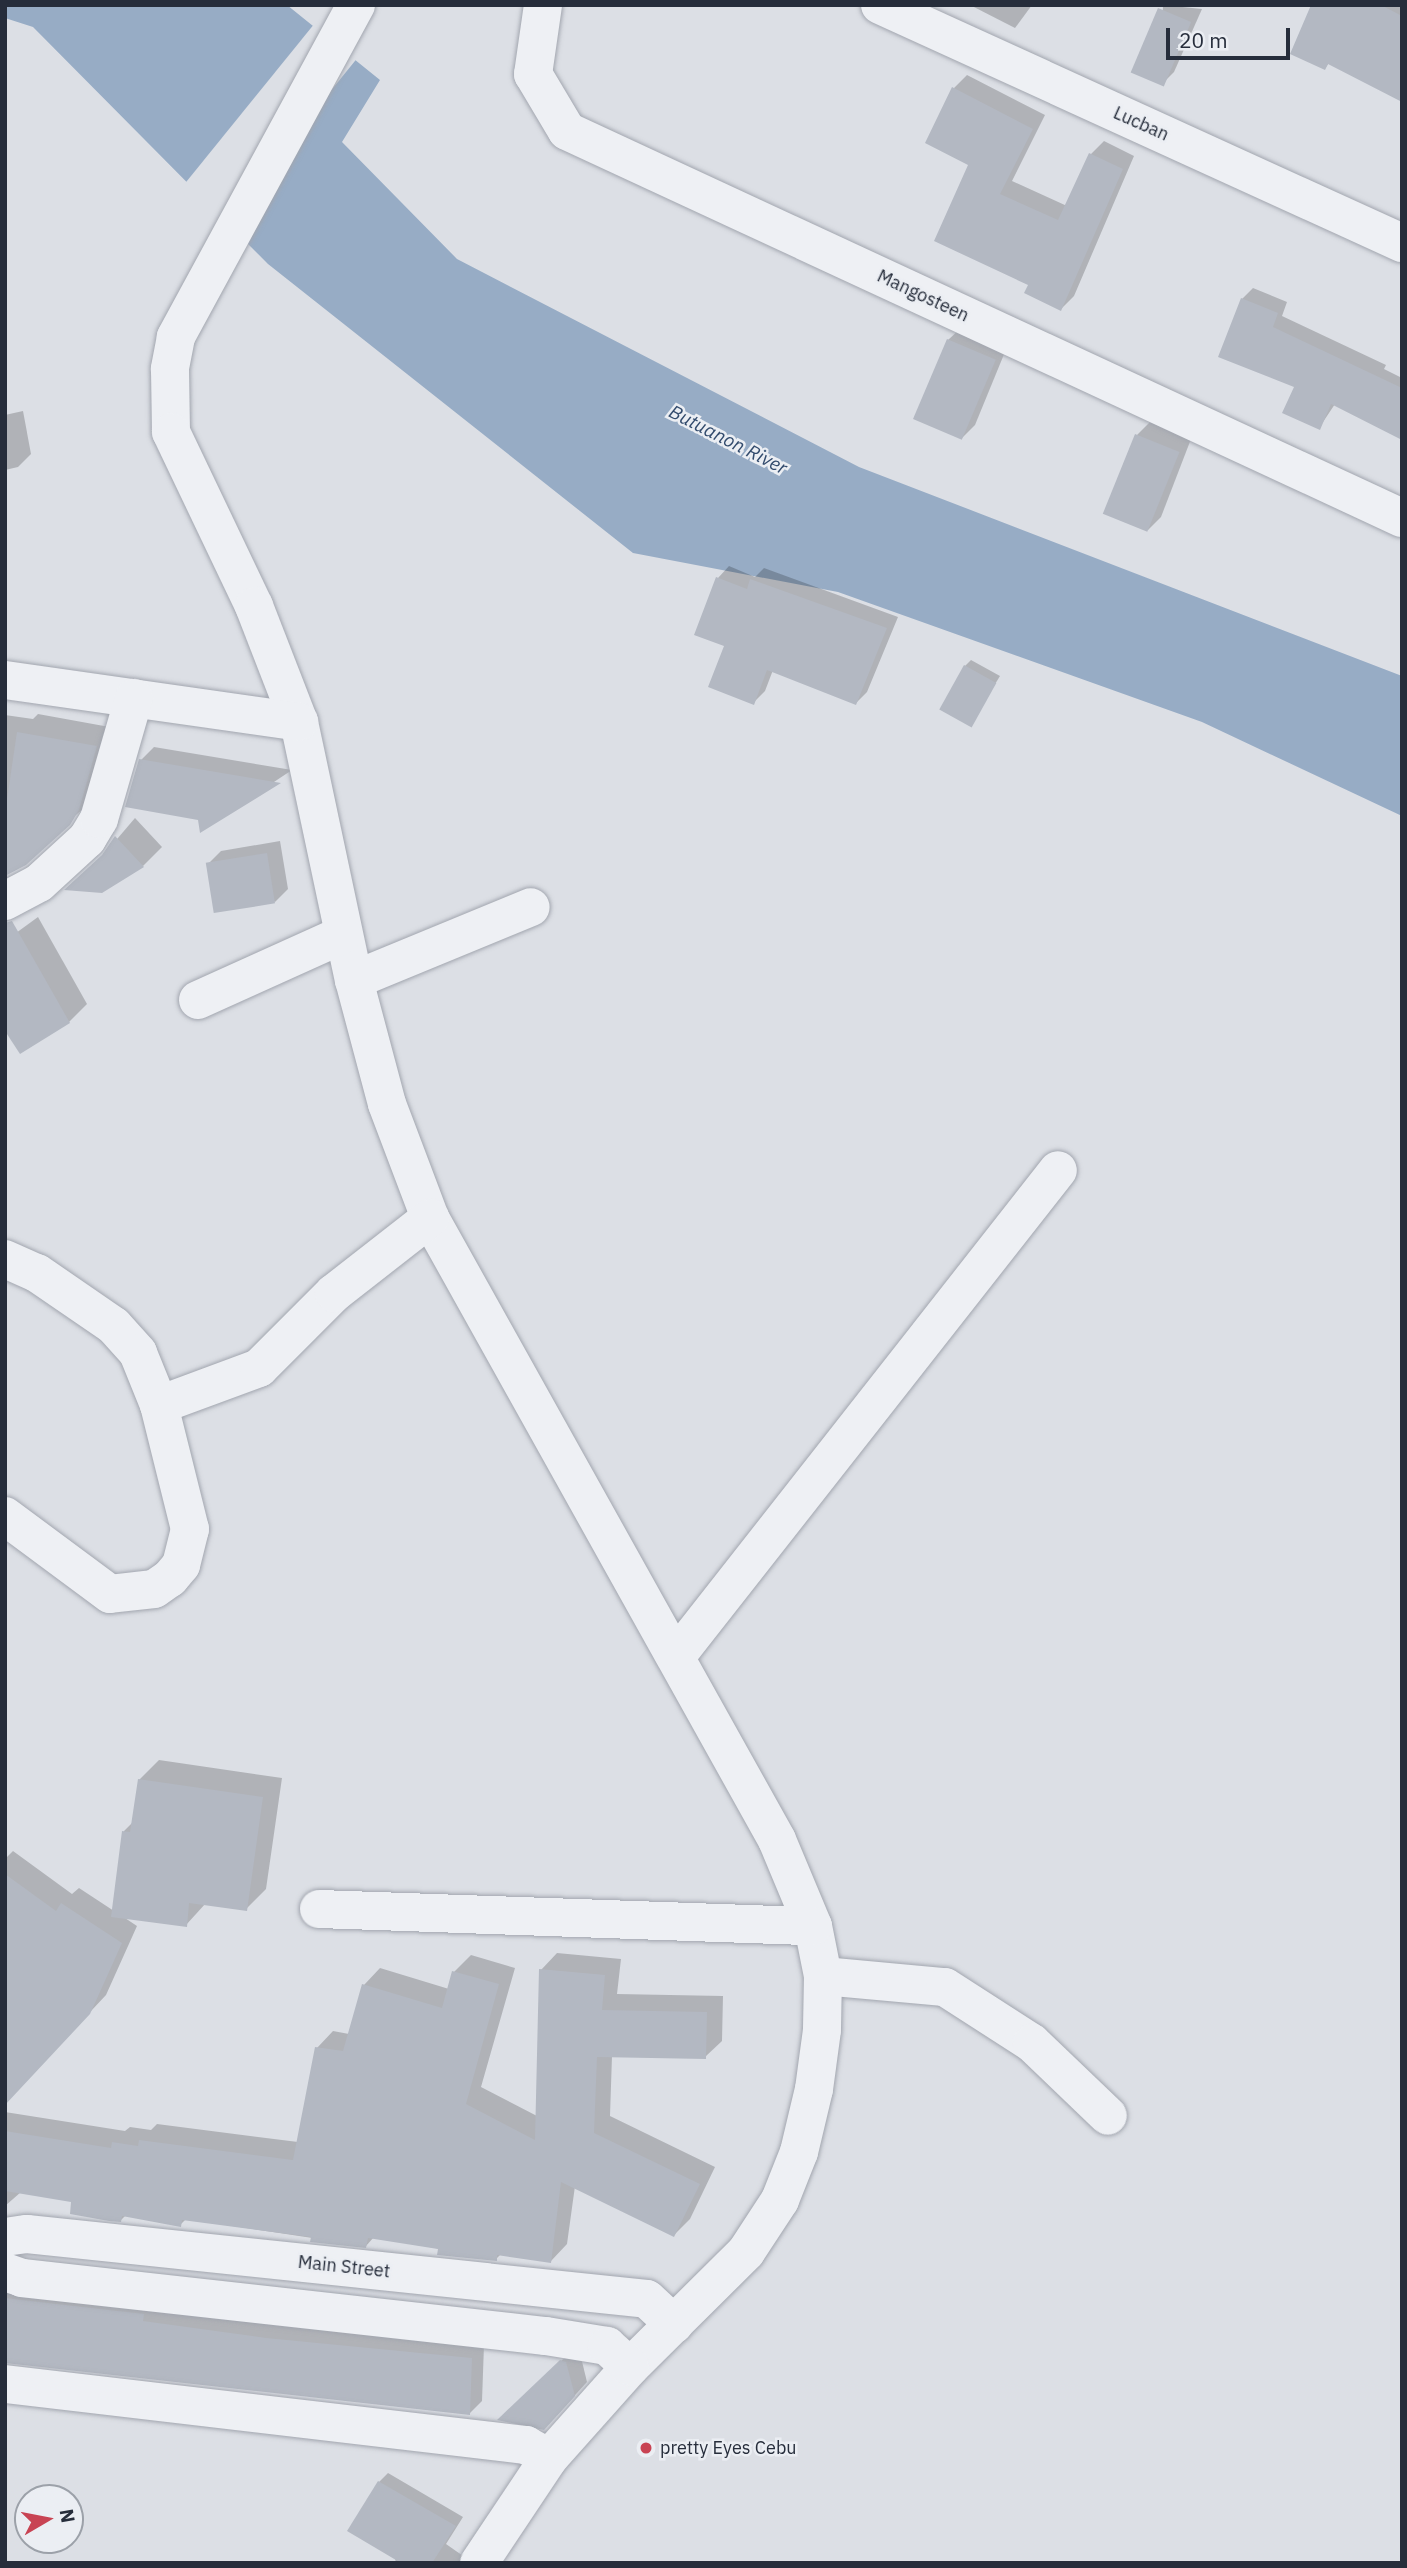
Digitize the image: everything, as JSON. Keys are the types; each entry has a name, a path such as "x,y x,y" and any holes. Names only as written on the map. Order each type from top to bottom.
{"street":[{"path":"356,5 176,337 170,369 171,432 254,606 299,722 342,935 387,1104 430,1218 678,1654 777,1840 813,1926 823,1976 822,2030 814,2089 799,2152 780,2200 746,2252 629,2367 549,2458 485,2561"},
{"name":"Mangosteen","path":"543,5 533,74 567,131 1402,518"},
{"name":"Lucban","path":"880,5 1402,243"},
{"path":"5,680 299,722"},
{"path":"5,901 40,883 87,839 99,819 134,698"},
{"path":"354,980 531,906"},
{"path":"198,1000 342,935"},
{"path":"678,1654 1058,1170"},
{"path":"159,1405 259,1368 334,1293 430,1218"},
{"path":"5,1259 37,1273 114,1326 138,1353 159,1405 190,1529 181,1565 154,1589 110,1594 5,1516"},
{"path":"319,1909 813,1926"},
{"path":"823,1976 945,1987 1032,2043 1108,2116"},
{"name":"Main Street","path":"5,2237 27,2234 648,2299 674,2324"},
{"path":"5,2272 22,2278 546,2336 607,2346 629,2367"},
{"path":"5,2384 526,2445 549,2458"}],"water":[{"name":"Butuanon River","path":"5,5 287,5 380,80 342,142 457,259 859,467 1402,676 1402,816 1202,722 838,592 633,553 268,264 33,27 5,18"}],"pier":[{"path":"315,23 358,58 222,225 179,191"}],"building":[{"path":"1311,5 1381,5 1402,16 1402,102 1328,64 1325,70 1290,54"},
{"path":"1158,8 1191,22 1164,87 1131,72"},
{"path":"952,87 1033,129 1000,194 1058,220 1089,153 1123,169 1061,311 1024,293 1028,285 934,241 968,165 925,143"},
{"path":"1241,298 1278,313 1273,327 1402,388 1402,440 1331,404 1320,430 1282,413 1294,387 1218,357"},
{"path":"947,339 996,360 962,440 913,419"},
{"path":"1135,434 1180,452 1147,532 1103,514"},
{"path":"716,577 747,589 750,579 887,628 856,705 767,670 754,705 708,687 724,646 694,635"},
{"path":"964,665 996,683 972,728 939,710"},
{"path":"17,732 97,746 79,810 70,825 26,865 5,876 5,813"},
{"path":"139,759 281,783 200,833 198,820 125,807"},
{"path":"115,836 144,867 102,893 64,890 102,855"},
{"path":"267,853 275,903 214,913 206,863"},
{"path":"12,921 70,1023 20,1054 5,1031 5,923"},
{"path":"138,1779 263,1797 247,1911 189,1903 187,1927 111,1917 122,1831 130,1832"},
{"path":"5,1874 56,1911 61,1903 122,1943 90,2014 5,2105"},
{"path":"539,1969 605,1975 602,2010 707,2012 706,2059 597,2057 594,2133 700,2184 674,2237 561,2182 551,2263 497,2255 497,2261 437,2255 438,2249 368,2238 366,2248 310,2242 311,2237 182,2220 181,2227 122,2216 121,2222 109,2221 70,2214 71,2202 5,2191 5,2131 111,2148 112,2142 138,2146 139,2140 293,2160 315,2047 343,2051 362,1984 442,2008 452,1971 499,1984 466,2104 535,2140"},
{"path":"5,2298 144,2314 143,2321 266,2338 472,2358 470,2415 5,2363"},
{"path":"560,2360 566,2362 575,2396 544,2430 497,2420"},
{"path":"378,2481 456,2526 432,2563 401,2563 347,2531"}],"place":[{"name":"pretty Eyes Cebu","path":"646,2448"}]}
